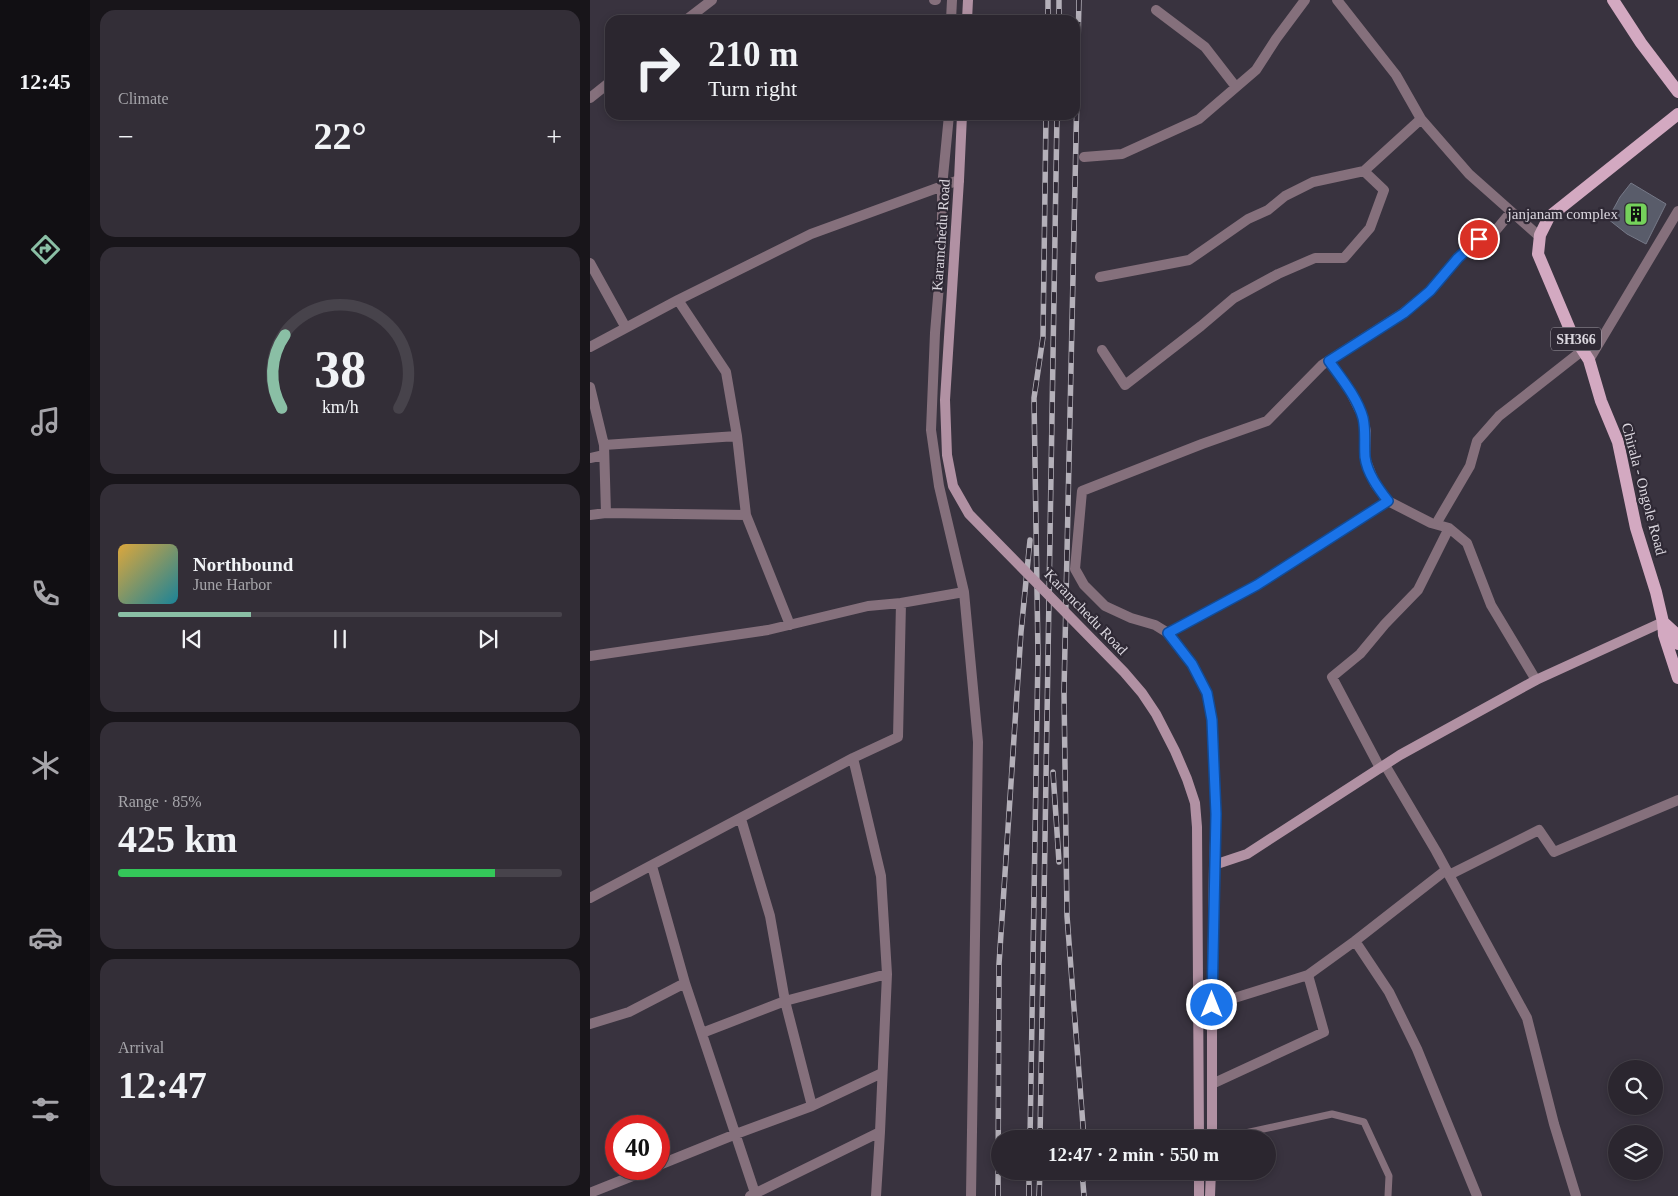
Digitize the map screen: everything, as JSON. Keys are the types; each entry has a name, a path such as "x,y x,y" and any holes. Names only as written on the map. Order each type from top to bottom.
{"main road":[{"path":"1613,0 1641,43 1678,92"},
{"name":"Chirala - Ongole Road","path":"1678,114 1549,216 1540,237 1538,254 1571,332 1586,355 1601,401 1618,442 1636,528 1656,592 1664,622 1664,635 1678,678"},
{"name":"SH366","path":"1664,622 1674,632 1678,644"}],"street":[{"path":"692,15 712,0"},
{"path":"951,15 952,0"},
{"path":"967,15 968,0"},
{"path":"1084,157 1122,154 1199,119 1256,70 1276,38 1305,0"},
{"path":"1336,0 1396,75 1421,119 1469,174 1540,237"},
{"path":"1156,10 1205,47 1236,87"},
{"path":"591,94 605,85"},
{"path":"1100,277 1189,260 1248,219 1268,210 1285,196 1313,182 1364,171 1421,119"},
{"path":"949,120 942,187 942,249 935,333 931,430 939,486 964,592 978,742 970,1196"},
{"name":"Karamchedu Road","path":"962,120 945,400 947,455 954,486 969,514 1124,672 1142,694 1156,714 1187,780 1195,803 1197,826 1199,1130"},
{"path":"1102,350 1125,385 1234,298 1278,274 1315,258 1344,258 1370,228 1384,190 1364,171"},
{"path":"590,347 678,300 811,234 959,180"},
{"path":"1436,524 1470,466 1477,441 1499,416 1586,355 1678,211"},
{"path":"1212,1130 1212,1005 1216,814 1212,728 1207,693 1192,664 1168,633 1155,625 1131,618 1105,606 1084,585 1075,569 1082,491 1267,421 1322,365 1404,313 1430,291 1458,258 1479,239 1487,241 1511,212"},
{"path":"590,263 626,328"},
{"path":"678,300 726,372 746,515 790,624"},
{"path":"1329,361 1348,387 1362,415 1366,431 1365,458 1375,484 1388,501 1436,524 1449,528 1467,543 1491,605 1536,680"},
{"path":"590,387 604,450 606,513"},
{"path":"590,458 604,450 736,436"},
{"path":"1168,633 1257,585 1388,501"},
{"path":"590,515 606,513 746,515"},
{"path":"1449,528 1418,590 1385,624 1360,654 1332,677 1383,766 1448,872 1527,1018 1554,1124 1576,1196"},
{"path":"590,656 768,630 868,606 901,603 964,592"},
{"path":"590,898 853,758 898,737 901,603"},
{"path":"1214,865 1247,854 1383,766 1536,680 1664,622"},
{"path":"853,758 881,876 887,974 876,1196"},
{"path":"1212,1005 1308,975 1448,872 1539,830 1554,852 1678,800"},
{"path":"741,819 770,916 785,1001 812,1106"},
{"path":"652,866 685,983 736,1134 752,1195 880,1132"},
{"path":"1355,941 1388,992 1417,1049 1477,1196"},
{"path":"702,1033 785,1001 887,974"},
{"path":"1212,1084 1324,1032 1308,975"},
{"path":"590,1024 629,1012 685,983"},
{"path":"670,1161 812,1106 882,1073"},
{"path":"590,1193 622,1180"},
{"path":"1199,1180 1200,1195"},
{"path":"1210,1196 1211,1180"}],"lane":[{"path":"1259,1130 1332,1114 1364,1122 1389,1176 1388,1196"}],"building":[{"name":"janjanam complex","path":"1631,183 1666,204 1646,244 1627,234 1608,219 1620,197"}],"railway":[{"path":"1048,0 1048,15"},
{"path":"1059,0 1059,15"},
{"path":"1079,0 1079,15"},
{"path":"1030,1130 1038,654 1034,398 1043,337 1046,120"},
{"path":"1040,1130 1057,120"},
{"path":"1076,120 1064,691 1067,916 1083,1130"},
{"path":"998,1196 999,964 1021,632 1030,540"},
{"path":"1053,772 1059,862"},
{"path":"1029,1180 1029,1196"},
{"path":"1039,1196 1040,1180"},
{"path":"1083,1180 1084,1196"}],"place":[{"name":"janjanam complex","path":"1636,214"}],"route":[{"path":"1212,1005 1216,814 1212,720 1207,693 1192,664 1168,633 1257,585 1388,501 1375,484 1365,458 1366,431 1362,415 1348,387 1329,361 1404,313 1430,291 1458,258 1479,239"}]}
